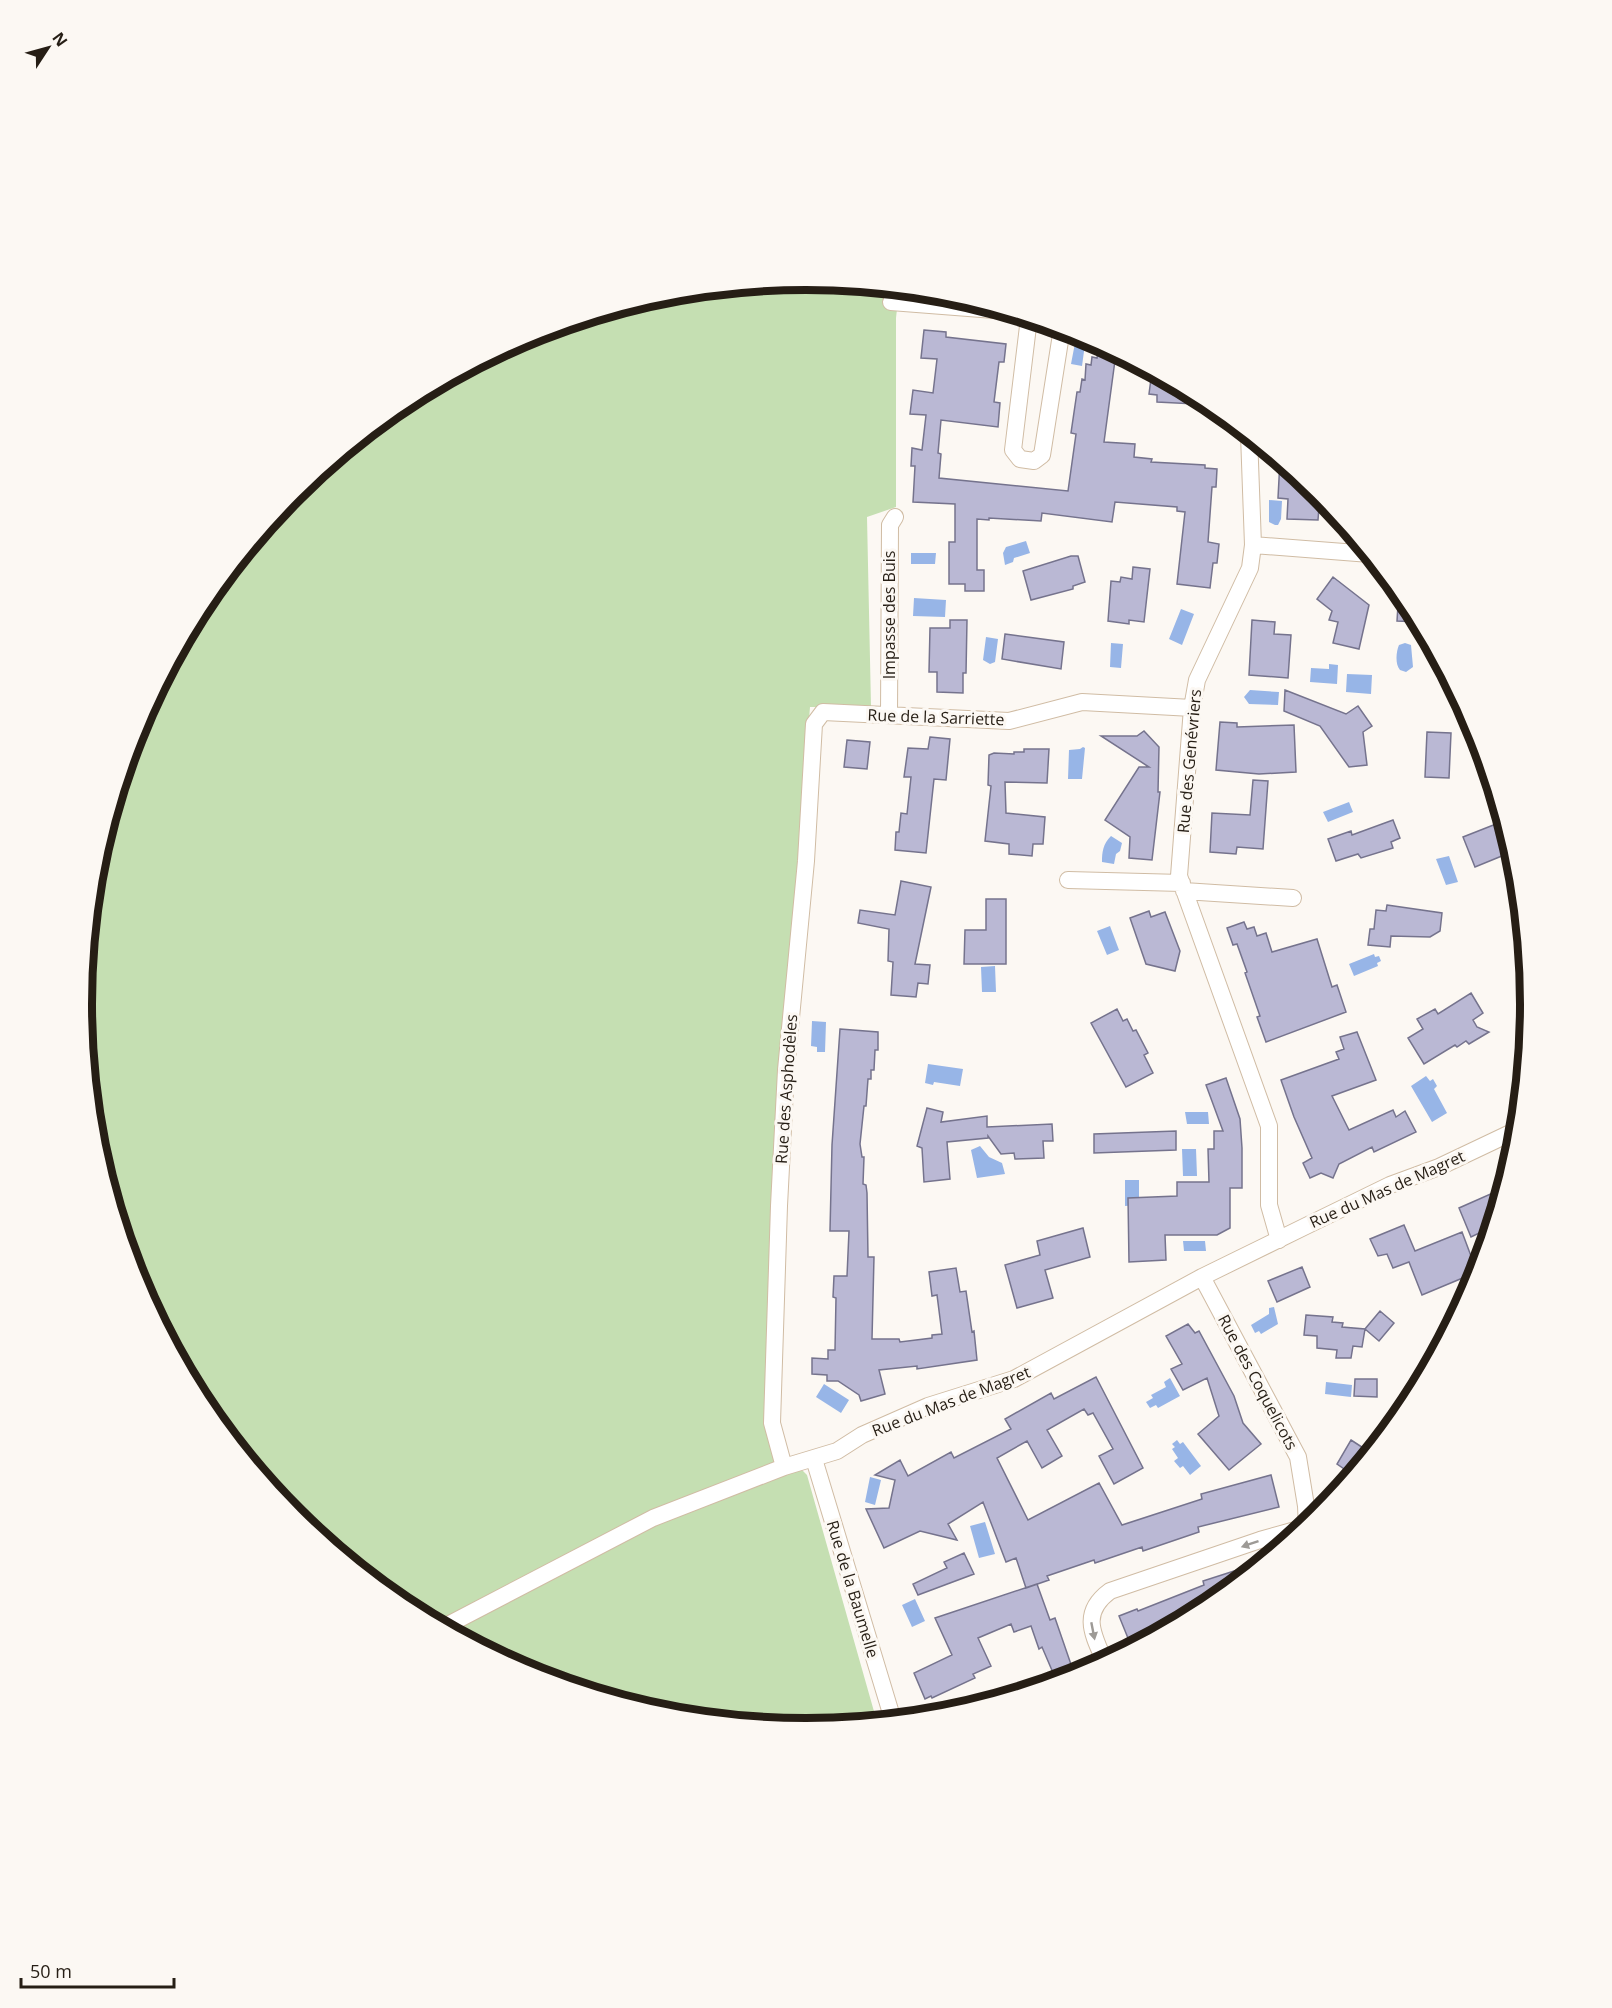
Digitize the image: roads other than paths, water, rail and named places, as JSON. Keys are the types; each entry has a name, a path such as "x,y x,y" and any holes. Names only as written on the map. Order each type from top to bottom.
{"street":[{"path":"891,302 926,300"},
{"path":"1028,325 1013,450 1020,459 1035,461 1042,455 1061,337"},
{"name":"Rue des Genévriers","path":"1250,445 1253,545 1250,568 1197,680 1192,708 1179,876 1269,1126 1269,1205 1279,1240"},
{"name":"Impasse des Buis","path":"889,715 890,525 895,517"},
{"path":"1253,545 1360,553"},
{"name":"Rue de la Sarriette","path":"823,712 1009,721 1082,702 1192,708"},
{"name":"Rue des Asphodèles","path":"784,1467 772,1423 786,1070 806,861 814,724 823,712"},
{"path":"1068,880 1183,887 1293,898"},
{"name":"Rue du Mas de Magret","path":"450,1624 653,1518 784,1467 837,1451 862,1435 928,1406 1014,1379 1202,1277 1390,1185 1439,1167 1508,1134"},
{"name":"Rue des Coquelicots","path":"1202,1277 1298,1457 1306,1514"},
{"name":"Rue de la Baumelle","path":"814,1458 891,1713"},
{"path":"1102,1654 1091,1630 1095,1607 1100,1598 1110,1591 1286,1533"}],"water":[{"path":"1075,343 1085,347 1082,366 1071,364"},
{"path":"1269,500 1282,501 1281,519 1278,525 1269,522"},
{"path":"1026,541 1030,553 1014,558 1013,562 1005,565 1003,553 1006,547"},
{"path":"911,553 936,553 935,564 911,564"},
{"path":"914,598 946,600 945,617 913,616"},
{"path":"1181,609 1194,614 1182,645 1169,639"},
{"path":"986,637 998,639 995,662 990,664 983,660"},
{"path":"1111,643 1123,644 1121,668 1110,667"},
{"path":"1405,643 1411,645 1413,667 1406,672 1400,670 1397,665 1399,645"},
{"path":"1329,664 1338,665 1337,684 1310,682 1311,668 1329,669"},
{"path":"1347,674 1372,675 1371,694 1346,692"},
{"path":"1250,690 1279,692 1278,705 1249,704 1244,697"},
{"path":"1085,748 1082,779 1068,779 1069,750"},
{"path":"1349,802 1353,812 1328,822 1323,812"},
{"path":"1111,836 1122,843 1114,864 1102,862 1106,842"},
{"path":"1449,856 1458,882 1446,885 1436,859"},
{"path":"1110,926 1119,950 1107,955 1097,931"},
{"path":"1374,954 1375,957 1379,956 1381,961 1377,963 1378,966 1354,976 1349,964"},
{"path":"995,966 996,992 982,992 981,967"},
{"path":"812,1021 826,1022 825,1052 817,1052 817,1047 811,1046"},
{"path":"928,1064 963,1069 960,1086 925,1083"},
{"path":"1426,1076 1430,1081 1433,1079 1437,1086 1434,1089 1447,1113 1432,1122 1411,1086"},
{"path":"1185,1112 1208,1112 1209,1124 1187,1124"},
{"path":"980,1146 989,1157 1002,1163 1005,1174 977,1178 971,1150"},
{"path":"1182,1149 1196,1149 1197,1176 1183,1176"},
{"path":"1125,1180 1139,1180 1139,1205 1125,1206"},
{"path":"1183,1241 1205,1241 1206,1251 1184,1251"},
{"path":"1274,1307 1278,1324 1261,1334 1259,1331 1255,1333 1251,1325 1269,1314 1269,1308"},
{"path":"1170,1378 1180,1396 1158,1408 1156,1405 1150,1408 1146,1402 1153,1398 1151,1395 1166,1387 1164,1382"},
{"path":"1326,1382 1352,1385 1351,1397 1325,1394"},
{"path":"824,1384 849,1400 841,1413 816,1397"},
{"path":"1177,1440 1180,1444 1183,1442 1201,1466 1190,1475 1183,1466 1180,1468 1174,1461 1178,1458 1172,1449 1175,1447 1172,1444"},
{"path":"870,1477 881,1480 875,1505 865,1502"},
{"path":"985,1522 995,1554 979,1558 970,1526"},
{"path":"915,1599 925,1621 912,1627 902,1605"}]}
